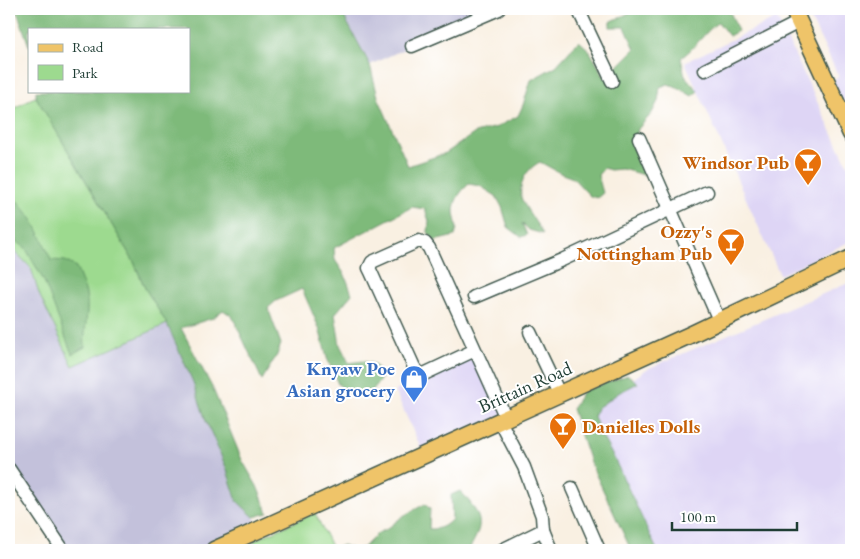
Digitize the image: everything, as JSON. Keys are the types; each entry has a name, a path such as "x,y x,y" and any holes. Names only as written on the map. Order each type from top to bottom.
{"main road":[{"path":"796,16 851,134"},
{"name":"Brittain Road","path":"214,550 851,258"}],"street":[{"path":"412,46 499,9"},
{"path":"578,9 612,81"},
{"path":"706,70 796,16"},
{"path":"639,138 719,320"},
{"path":"474,297 562,260 707,192"},
{"path":"475,350 424,374 418,372 369,268 372,262 419,241 425,243 429,248 475,350 524,467 542,516 543,530 551,550"},
{"path":"530,332 559,393"},
{"path":"9,469 64,550"},
{"path":"572,488 598,550"},
{"path":"502,550 543,530"}],"shaded area":[{"path":"340,9 495,9 410,44 404,49 370,65"},
{"path":"806,9 851,9 851,134 827,83 839,77"},
{"path":"777,18 851,172 851,241 780,275 685,62"},
{"path":"9,245 31,268 39,294 73,366 167,324 193,382 237,501 254,517 259,530 214,550 68,550 9,469"},
{"path":"851,282 851,550 815,550 793,544 779,550 654,550 589,410 647,369"},
{"path":"477,354 506,418 424,455 395,391"}],"green space":[{"path":"12,9 340,9 370,65 378,97 408,166 446,153 475,133 497,127 518,116 531,80 556,66 579,41 589,50 605,78 635,49 625,27 610,27 610,22 629,13 631,9 726,9 731,14 738,31 729,36 718,22 681,58 685,76 698,91 692,96 668,84 660,87 658,101 652,113 638,129 636,138 649,169 644,175 622,169 610,170 604,168 598,175 603,193 597,198 590,196 573,178 540,162 531,168 521,186 521,197 543,234 529,230 522,223 527,235 521,237 508,227 502,207 496,196 480,186 469,184 456,200 454,212 457,226 455,236 434,241 428,232 429,221 425,209 412,207 334,248 335,260 345,275 352,294 335,314 340,345 349,363 363,361 374,364 383,376 372,391 351,396 338,384 327,358 319,328 302,289 276,301 268,308 281,344 277,355 262,380 232,316 223,310 213,318 181,328 213,389 242,460 257,486 268,513 254,517 237,501 193,382 167,324 145,288 134,262 36,97 36,92 190,92 190,28 28,28 28,43 18,14"},
{"path":"36,97 134,262 145,288 167,324 73,366 39,294 31,268 9,245 9,111"},
{"path":"9,194 17,200 29,216 51,260 65,261 76,267 83,284 87,300 85,347 72,354 44,281 25,247 9,237"},
{"path":"628,375 638,383 620,392 597,408 594,416 599,431 614,458 657,550 631,550 590,462 572,409 583,391"},
{"path":"460,491 471,504 479,520 478,532 469,550 337,550 336,548 343,545 353,549 363,548 378,533 425,504 430,509 429,529 442,527 452,519 451,495"},
{"path":"315,513 333,550 258,550 253,541"}],"place":[{"name":"Windsor Pub","path":"808,186"},
{"name":"Ozzy's Nottingham Pub","path":"731,266"},
{"name":"Knyaw Poe Asian grocery","path":"414,403"},
{"name":"Danielles Dolls","path":"563,450"}]}
